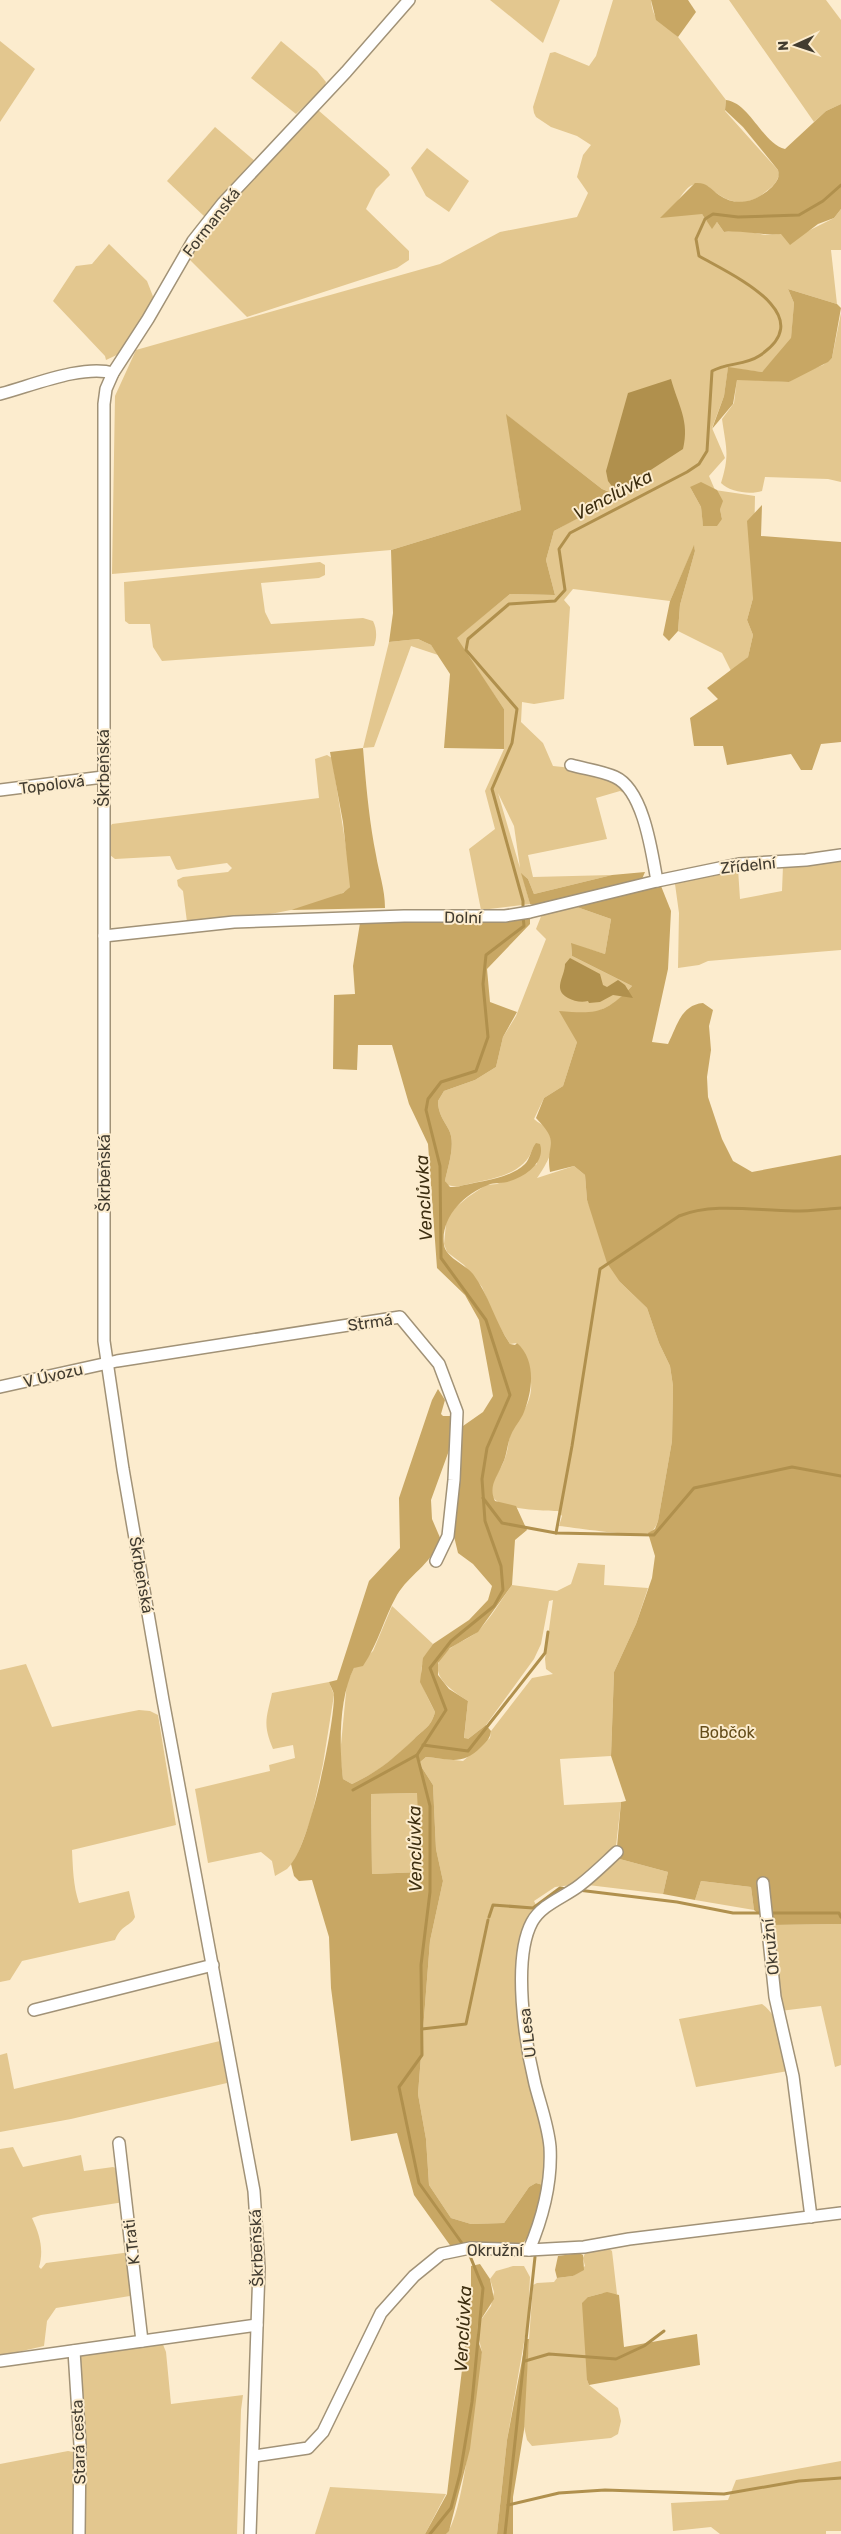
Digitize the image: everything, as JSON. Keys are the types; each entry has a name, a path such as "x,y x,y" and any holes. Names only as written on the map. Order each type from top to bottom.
{"street":[{"name":"Formanská","path":"113,373 148,319 193,241 208,222 255,168 346,72 409,0"},
{"path":"0,394 101,369 113,373"},
{"name":"Škrbeňská","path":"113,373 106,389 103,420 104,1341 106,1363 164,1700 254,2191 259,2268 250,2534"},
{"path":"571,765 616,778 626,784 632,793 651,846 656,881"},
{"name":"Topolová","path":"0,790 103,777"},
{"name":"Zřídelní","path":"656,881 739,864 806,860 841,855"},
{"name":"Dolní","path":"104,936 234,922 404,916 490,917 530,912 656,881"},
{"name":"Strmá","path":"106,1363 400,1317 439,1364 457,1412 454,1480 448,1536 436,1561"},
{"name":"V Úvozu","path":"0,1387 106,1363"},
{"name":"U Lesa","path":"529,2250 543,2217 547,2198 550,2147 525,2032 522,1958 524,1942 533,1921 545,1908 580,1885 617,1852"},
{"name":"Okružní","path":"763,1883 775,1997 793,2076 811,2217"},
{"path":"34,2010 213,1965"},
{"name":"K Trati","path":"119,2144 142,2341"},
{"name":"Okružní","path":"254,2456 308,2448 322,2432 381,2313 414,2276 441,2254 465,2249 529,2250 584,2247 629,2239 841,2213"},
{"path":"0,2362 257,2325"},
{"name":"Stará cesta","path":"74,2350 80,2445 79,2534"}],"shaded area":[{"path":"490,0 560,0 543,43"},
{"path":"613,0 651,0 654,14 660,22 678,37 726,100 725,111 778,170 779,175 769,189 759,197 748,201 732,201 707,186 694,184 683,193 677,202 702,214 712,228 717,222 724,232 740,230 765,235 806,232 834,218 841,209 841,250 831,250 837,304 788,289 794,303 791,340 762,372 728,368 724,396 712,428 725,458 709,476 715,490 755,496 753,598 747,620 753,635 748,657 731,671 722,653 678,631 680,605 695,551 694,546 670,601 573,589 564,600 570,607 564,699 534,704 522,702 521,722 543,743 553,766 593,774 621,788 628,795 620,791 596,798 607,839 528,855 533,877 612,875 534,894 528,879 522,874 530,904 481,910 469,849 495,829 485,791 504,749 504,709 456,638 510,594 555,595 546,560 554,531 619,495 602,489 507,415 521,510 391,550 112,574 115,396 136,350 440,264 500,232 577,217 588,193 577,177 583,155 591,145 577,136 551,127 536,117 533,107 550,53 555,52 589,66 596,56","holes":["690,487 720,509 722,519 703,525 701,507","498,793 514,826 520,868"]},
{"path":"729,0 826,0 841,20 841,104 826,111 814,122"},
{"path":"0,41 35,69 0,122"},
{"path":"281,41 317,71 326,82 324,88 296,114 251,78"},
{"path":"318,110 388,171 390,175 376,189 366,209 409,251 409,260 397,268 247,317 189,259 234,201"},
{"path":"215,127 256,162 205,217 167,181"},
{"path":"427,148 469,181 449,212 426,196 411,168"},
{"path":"109,244 147,281 154,299 121,353 106,360 105,356 53,301 76,266 92,264"},
{"path":"841,313 841,482 828,479 765,477 762,491 752,493 740,492 725,486 721,483 726,458 722,419 734,403 737,379 789,382 800,374 823,365 832,358"},
{"path":"671,379 684,421 685,439 683,449 623,488 614,489 608,481 606,471 628,393"},
{"path":"320,562 325,565 325,575 319,578 261,583 265,612 271,624 363,618 373,621 376,634 374,646 162,661 153,647 150,624 129,624 125,621 124,582"},
{"path":"418,639 431,645 438,655 411,646 374,747 363,748 389,642"},
{"path":"327,755 332,758 351,879 350,887 339,895 321,902 273,914 187,922 183,891 178,886 177,880 183,877 228,872 232,868 227,863 178,870 170,856 115,859 110,855 110,827 112,824 319,798 315,759"},
{"path":"841,858 841,950 708,961 699,965 678,968 679,913 675,884 681,878 738,869 740,899 782,891 783,866"},
{"path":"574,906 611,919 605,954 571,944 572,956 632,986 615,1003 593,1014 577,1042 563,1086 544,1098 534,1119 552,1134 553,1140 550,1154 537,1178 574,1166 585,1175 587,1200 620,1282 647,1308 659,1343 670,1366 673,1386 672,1441 658,1521 652,1531 642,1534 559,1526 562,1516 558,1511 521,1509 501,1503 495,1499 492,1494 493,1484 506,1455 510,1436 530,1398 531,1383 517,1343 510,1344 496,1321 482,1287 464,1265 447,1252 444,1244 449,1213 486,1185 497,1184 537,1164 533,1148 521,1166 511,1172 457,1187 447,1185 445,1181 452,1142 449,1130 440,1113 438,1101 444,1091 475,1080 496,1067 503,1037 516,1016 546,939 536,929 542,914"},
{"path":"570,958 600,974 603,985 607,987 618,980 625,985 633,998 613,995 600,1002 589,1003 588,1001 583,1002 568,998 561,991 560,983 565,964"},
{"path":"578,1563 605,1565 604,1585 648,1588 636,1624 614,1672 611,1756 560,1759 564,1805 621,1802 616,1846 572,1885 555,1887 534,1901 537,1907 519,1957 545,2151 543,2185 536,2183 529,2187 504,2223 471,2224 451,2218 429,2185 426,2139 418,2094 430,1941 443,1881 436,1849 433,1785 419,1763 426,1757 463,1761 490,1738 491,1731 532,1678 553,1674 546,1669 545,1659 553,1600 549,1601 541,1644 534,1659 486,1725 468,1739 464,1739 468,1701 446,1684 438,1670 438,1663 443,1655 452,1647 472,1636 483,1626 512,1585 557,1591 571,1584"},
{"path":"392,1606 433,1644 423,1663 421,1678 435,1712 432,1721 427,1727 399,1753 378,1770 352,1784 343,1779 340,1755 347,1682 354,1668 373,1651"},
{"path":"26,1664 52,1727 139,1710 150,1711 158,1715 176,1825 72,1850 74,1883 79,1903 129,1891 135,1917 131,1923 120,1931 115,1940 22,1961 10,1980 0,1982 0,1670"},
{"path":"329,1682 334,1695 323,1764 311,1819 296,1859 287,1869 275,1876 272,1861 261,1852 208,1863 195,1789 270,1771 269,1765 295,1758 293,1745 273,1749 266,1720 272,1693"},
{"path":"418,1793 421,1872 372,1874 371,1794"},
{"path":"616,1858 668,1872 663,1894 588,1885"},
{"path":"701,1881 751,1887 754,1910 695,1900"},
{"path":"841,1924 841,2065 835,2067 821,2006 780,2011 772,1925"},
{"path":"762,2004 769,2010 778,2025 788,2071 696,2087 679,2019"},
{"path":"220,2041 227,2083 71,2119 0,2132 0,2055 7,2053 14,2089"},
{"path":"13,2147 23,2167 81,2155 84,2171 113,2167 121,2170 124,2202 32,2218 40,2242 41,2255 39,2267 41,2269 46,2263 131,2252 136,2295 56,2308 47,2321 44,2346 0,2356 0,2149"},
{"path":"609,2249 612,2251 617,2294 615,2296 603,2293 588,2297 587,2380 589,2385 618,2408 621,2421 618,2434 611,2438 532,2446 527,2440 523,2422 533,2285 554,2282 557,2278 573,2276 585,2266 583,2258 586,2251"},
{"path":"513,2266 524,2266 530,2277 528,2319 507,2440 497,2534 446,2534 453,2522 459,2503 464,2477 482,2352 477,2331 478,2324 491,2306 494,2292 490,2279 496,2271"},
{"path":"162,2342 166,2352 171,2404 243,2395 237,2534 83,2534 78,2355"},
{"path":"68,2451 73,2452 76,2462 76,2534 0,2534 0,2464"},
{"path":"841,2461 841,2531 826,2531 826,2534 720,2534 711,2527 673,2531 671,2503 728,2500 736,2480"},
{"path":"330,2487 446,2494 425,2534 315,2534"}],"green space":[{"path":"651,0 688,0 696,12 678,37 656,20"},
{"path":"726,100 742,108 769,139 785,149 826,111 841,104 841,209 834,218 818,224 790,245 781,234 724,232 717,222 712,229 702,214 660,218 695,183 706,185 726,199 740,202 760,196 777,181 778,170 743,127 725,110"},
{"path":"788,289 837,304 841,308 832,358 828,362 789,382 737,380 733,404 712,429 724,396 728,367 762,372 791,338 794,303"},
{"path":"506,414 602,489 620,496 554,531 546,560 555,595 510,594 457,638 504,709 504,749 444,748 450,674 431,645 418,639 389,642 393,613 391,550 521,510"},
{"path":"701,482 717,490 723,501 720,509 722,519 717,526 703,526 701,507 690,487"},
{"path":"762,505 761,536 841,542 841,742 821,744 812,770 801,770 791,754 727,765 723,746 694,746 690,718 718,699 707,688 748,657 753,635 747,620 753,598 747,521"},
{"path":"694,545 695,551 680,605 678,631 669,641 663,635 670,601"},
{"path":"363,748 370,815 385,908 291,910 343,893 350,887 343,822 330,752"},
{"name":"Bobčok","path":"645,872 639,886 661,886 671,911 668,969 652,1042 668,1044 681,1017 690,1008 703,1003 713,1010 709,1026 711,1050 707,1077 708,1097 722,1139 733,1161 752,1172 841,1155 841,1924 772,1925 754,1910 751,1887 701,1881 695,1900 663,1894 668,1872 616,1858 621,1802 626,1801 611,1756 614,1672 636,1624 652,1578 655,1556 648,1533 655,1529 658,1521 672,1441 673,1386 670,1366 659,1343 647,1308 620,1282 607,1263 587,1200 585,1175 574,1166 550,1172 549,1155 551,1139 536,1118 544,1098 563,1086 577,1042 559,1011 591,1012 599,1010 614,1002 632,986 572,956 571,943 605,954 611,919 574,906 530,904 521,873 528,879 534,894 612,875"},
{"path":"530,915 530,924 487,969 490,1002 517,1012 503,1037 496,1067 475,1080 444,1091 438,1101 440,1113 449,1130 452,1142 445,1181 450,1187 510,1174 525,1164 536,1143 540,1144 541,1151 537,1163 522,1176 507,1182 488,1185 470,1194 450,1217 444,1235 445,1250 473,1274 479,1282 505,1336 510,1344 515,1345 517,1343 523,1350 530,1366 531,1385 527,1403 523,1415 511,1435 505,1458 492,1491 495,1501 516,1506 527,1530 515,1540 512,1585 478,1632 450,1648 438,1663 438,1675 449,1689 468,1701 464,1738 468,1739 486,1725 491,1731 486,1742 468,1757 449,1760 426,1757 419,1763 433,1785 436,1849 443,1881 430,1941 418,2094 426,2139 429,2185 451,2218 471,2224 504,2223 529,2187 536,2183 543,2185 536,2226 521,2246 452,2248 414,2195 397,2133 351,2141 331,1988 329,1937 312,1880 299,1881 294,1876 291,1864 306,1833 320,1784 333,1711 334,1696 329,1682 337,1680 369,1581 400,1548 399,1498 432,1400 438,1389 445,1400 441,1414 443,1416 455,1416 455,1434 431,1500 432,1519 441,1540 431,1557 397,1595 368,1658 363,1666 354,1668 349,1680 341,1722 343,1779 352,1784 378,1769 392,1759 429,1724 435,1712 420,1682 423,1658 433,1644 469,1620 488,1600 492,1586 473,1564 458,1553 452,1528 463,1426 483,1412 493,1396 479,1320 465,1295 437,1268 428,1144 409,1104 392,1045 358,1045 357,1070 333,1069 334,995 355,994 353,966 360,923 504,923 518,916","holes":["417,1793 421,1872 372,1874 371,1794"]},
{"path":"579,2253 583,2255 584,2270 573,2276 557,2278 555,2270 558,2256"},
{"path":"480,2264 490,2279 494,2299 478,2324 477,2338 482,2352 470,2449 449,2531 446,2534 425,2534 447,2494 471,2295 471,2266"},
{"path":"607,2292 619,2295 624,2347 697,2334 700,2365 589,2385 587,2380 582,2303 588,2297"},
{"path":"526,2339 529,2339 524,2430 513,2497 513,2534 497,2534 507,2440"}],"waterway":[{"name":"Venclůvka","path":"523,910 523,901 492,789 512,743 517,709 466,650 468,639 509,604 555,601 565,590 559,549 570,533 699,464 707,451 712,371 754,359 776,341 781,326 776,311 765,298 749,285 699,256 696,239 705,219 713,214 738,217 799,215 823,201 841,185"},
{"name":"Venclůvka","path":"464,2246 419,2183 399,2087 422,2055 421,1965 430,1892 430,1806 417,1755 446,1710 430,1668 451,1641 494,1606 503,1590 501,1566 485,1521 482,1479 487,1448 510,1395 486,1320 441,1258 440,1166 426,1110 428,1099 441,1082 476,1071 488,1037 483,984 486,955 524,926 523,916"},
{"path":"556,1533 600,1269 679,1216 692,1212 721,1208 794,1211 841,1208"},
{"path":"483,1498 502,1523 556,1533 654,1535 694,1488 792,1467 841,1476"},
{"path":"423,1745 468,1751 545,1653 548,1632"},
{"path":"353,1790 417,1755"},
{"name":"Bobčok","path":"489,1917 493,1905 533,1908 560,1888 567,1889"},
{"name":"Bobčok","path":"578,1890 677,1902 733,1913 762,1913"},
{"name":"Bobčok","path":"769,1913 839,1913 841,1917"},
{"name":"Bobčok","path":"422,2029 466,2024 488,1920"},
{"name":"Venclůvka","path":"430,2534 451,2508 460,2474 472,2402 483,2288 468,2251"},
{"path":"505,2534 535,2257"},
{"path":"525,2361 549,2354 616,2359 644,2346 664,2331"},
{"path":"508,2505 559,2493 605,2490 724,2494 799,2481 841,2478"}]}
